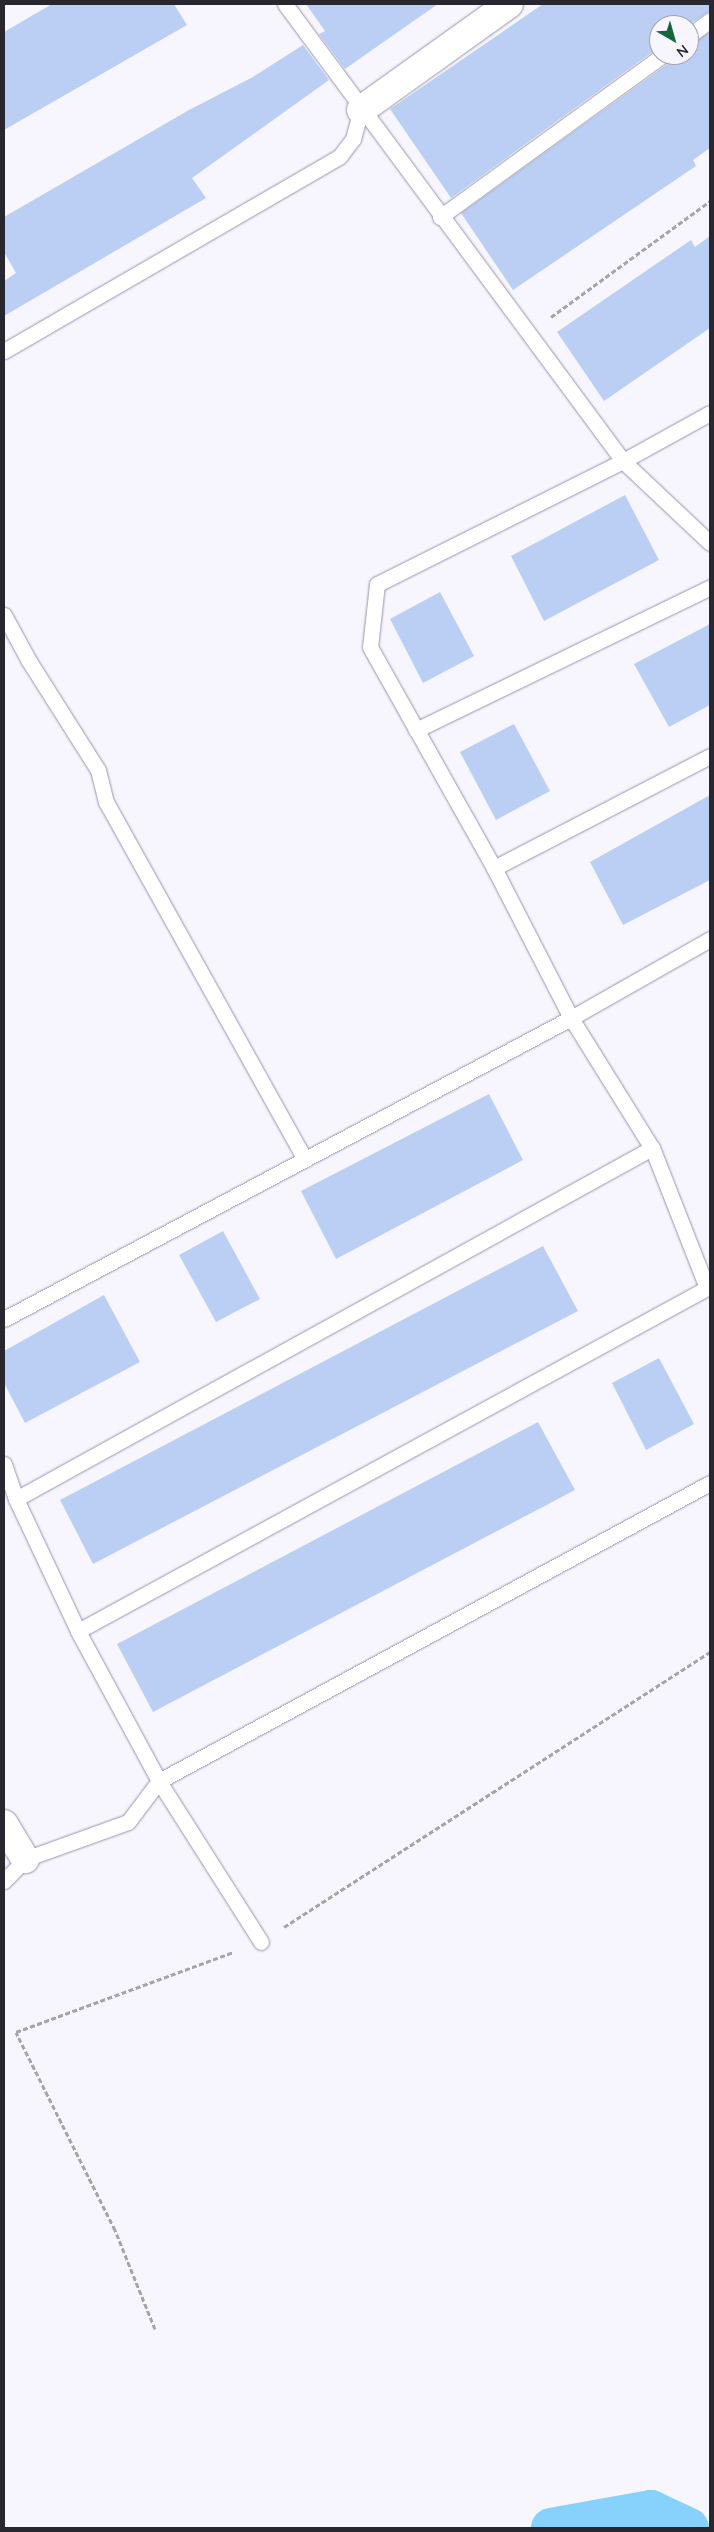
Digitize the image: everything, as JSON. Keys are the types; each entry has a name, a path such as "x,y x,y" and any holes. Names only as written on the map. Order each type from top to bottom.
{"street":[{"path":"361,110 509,4"},
{"path":"4,1824 25,1859"}],"lane":[{"path":"285,4 361,110 622,461 710,543"},
{"path":"699,28 710,20"},
{"path":"440,217 649,65"},
{"path":"4,351 340,156 353,139 361,110"},
{"path":"78,1631 709,1292 652,1148 571,1018 494,868 370,647 377,584 622,461 710,413"},
{"path":"416,730 710,586"},
{"path":"4,614 29,662 98,770 106,802 305,1159"},
{"path":"494,868 710,756"},
{"path":"4,1319 571,1018 710,939"},
{"path":"16,1498 652,1148"},
{"path":"4,1464 16,1498 78,1631 159,1781 261,1942"},
{"path":"4,1881 25,1859 128,1822 159,1781 710,1483"}],"path":[{"path":"527,334 710,201"},
{"path":"155,2329 115,2230 16,2032 261,1942 710,1652"}],"building":[{"path":"52,4 174,4 187,25 4,130 4,32"},
{"path":"306,4 438,4 345,69 319,34 325,31"},
{"path":"543,4 710,4 710,11 699,18 699,15 649,15 649,54 451,198 390,109"},
{"path":"710,32 710,148 693,160 696,166 513,290 461,213 666,65 699,65 699,39"},
{"path":"303,45 329,80 192,178 206,198 4,316 4,281 16,273 4,252 4,217 189,110 253,77"},
{"path":"710,236 710,328 604,401 557,332 691,240 695,247"},
{"path":"625,495 659,560 544,621 511,556"},
{"path":"440,592 474,656 423,683 390,619"},
{"path":"710,624 710,705 669,727 634,664"},
{"path":"514,724 550,791 496,820 460,752"},
{"path":"710,795 710,880 623,925 590,862"},
{"path":"489,1094 523,1160 336,1259 301,1191"},
{"path":"223,1231 260,1299 216,1322 179,1255"},
{"path":"543,1246 578,1311 93,1564 60,1500"},
{"path":"104,1295 140,1362 25,1423 4,1383 4,1351"},
{"path":"659,1358 694,1424 646,1450 612,1383"},
{"path":"538,1422 575,1490 153,1712 117,1644"}],"waterway":[{"path":"551,2528 651,2510 689,2528"}]}
